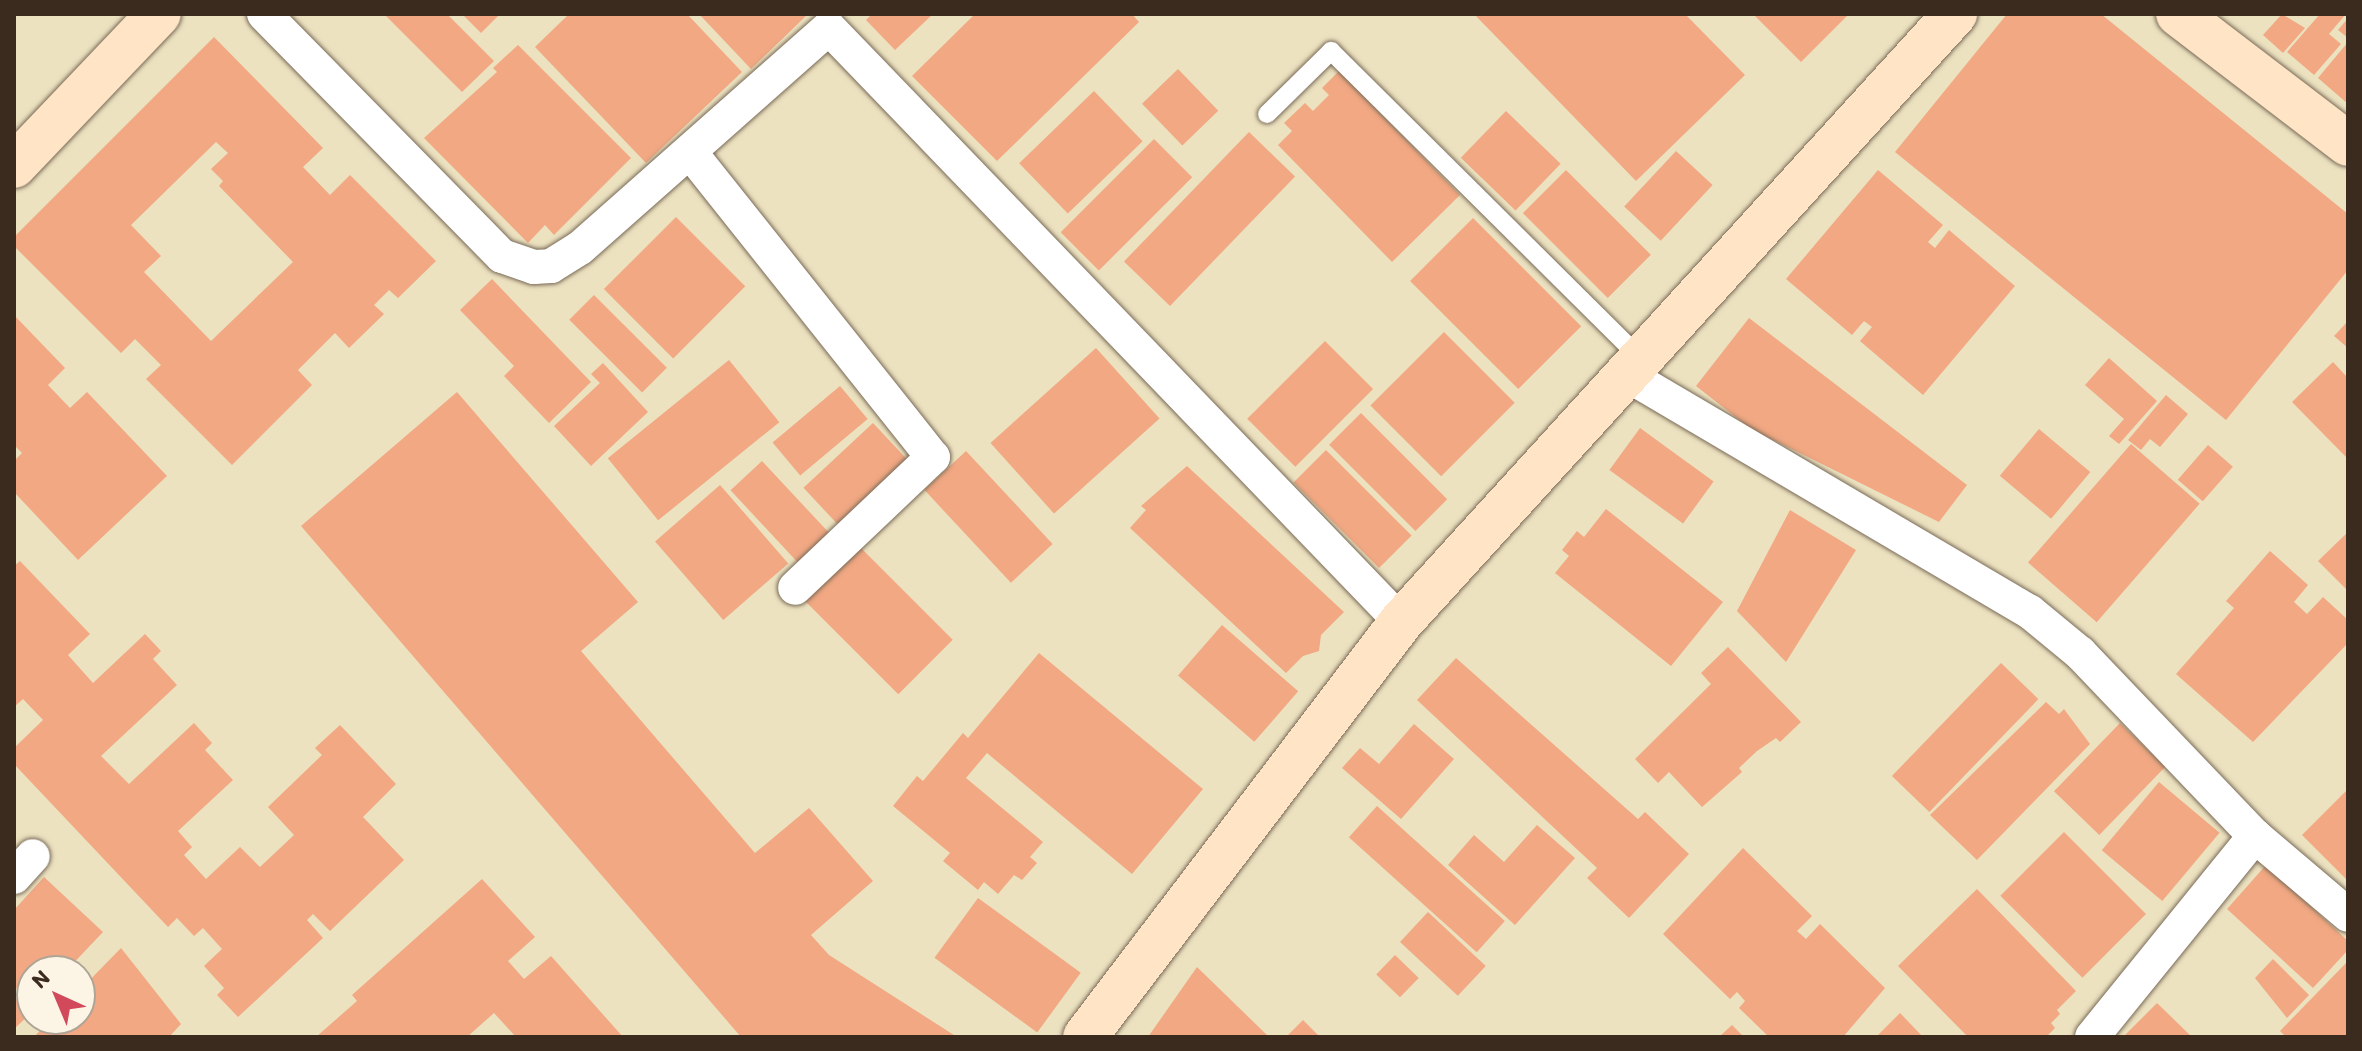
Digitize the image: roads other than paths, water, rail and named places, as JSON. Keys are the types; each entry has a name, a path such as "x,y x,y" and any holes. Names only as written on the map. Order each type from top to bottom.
{"street":[{"path":"14,166 159,14"},
{"path":"264,14 489,244 517,264 551,266 567,259 829,28 1401,622"},
{"path":"1085,1037 1401,622 1955,14"},
{"path":"2178,14 2348,144"},
{"path":"690,152 933,457 795,588"},
{"path":"1632,365 2030,612 2142,714 2255,836 2348,915"},
{"path":"2092,1037 2255,836"}],"lane":[{"path":"1267,114 1331,51 1632,365"}]}
